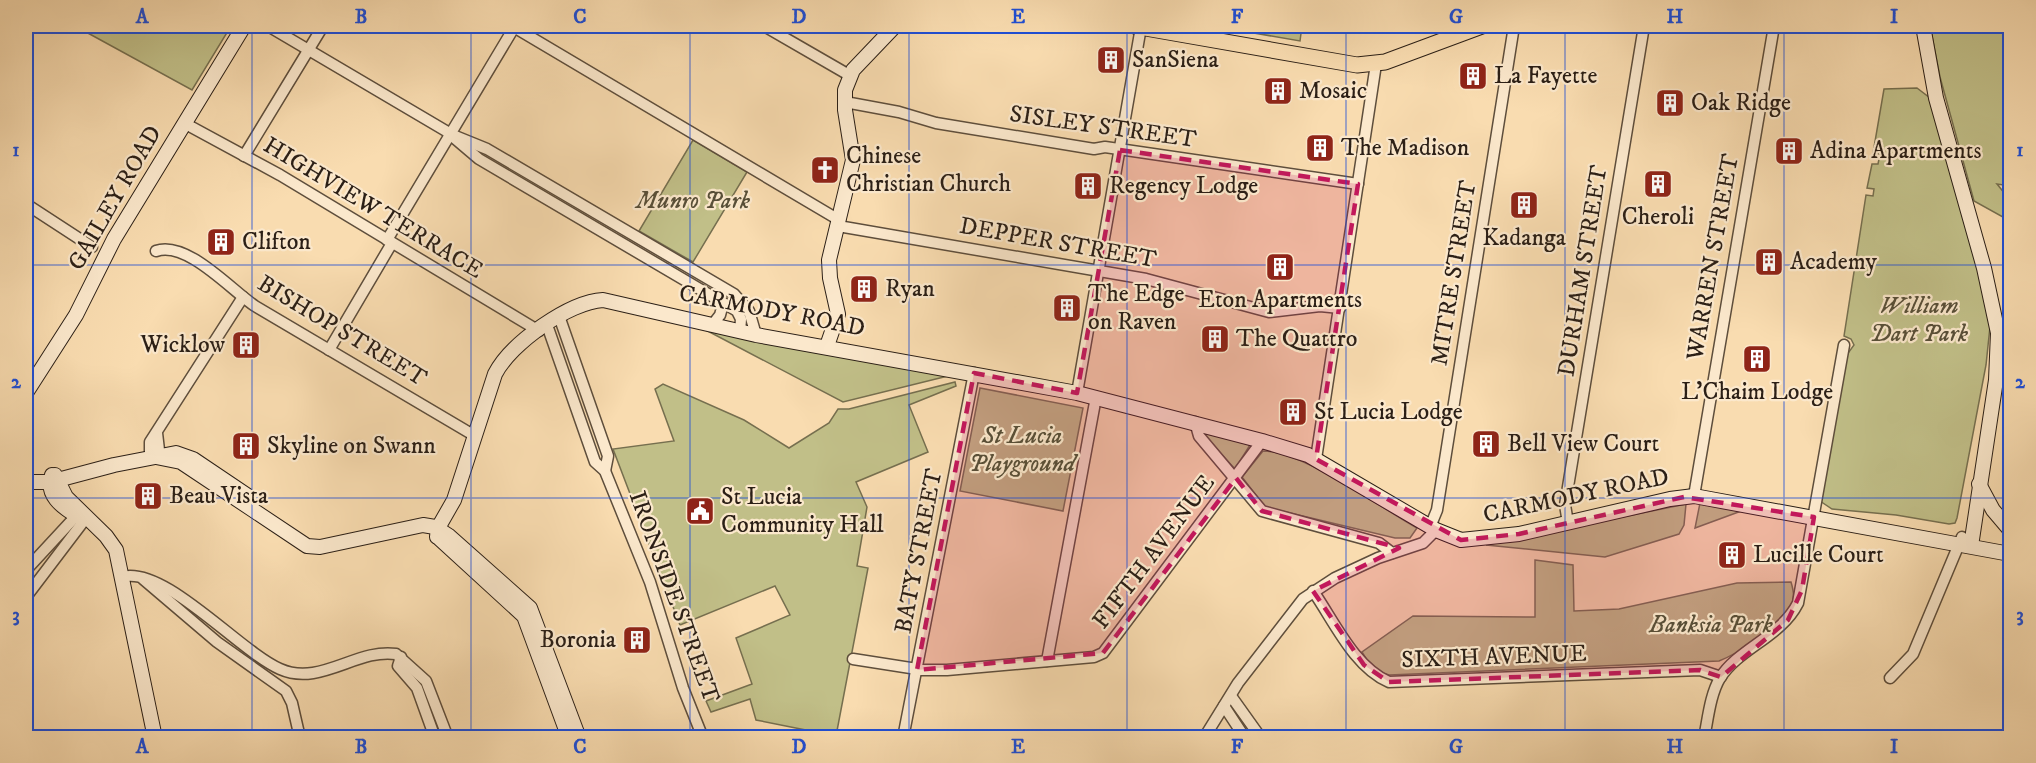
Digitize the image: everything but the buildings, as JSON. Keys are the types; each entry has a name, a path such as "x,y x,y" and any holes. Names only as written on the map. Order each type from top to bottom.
{"main road":[{"name":"GAILEY ROAD","path":"26,393 76,315 112,242 244,26"},
{"path":"827,346 838,314 829,271 854,160 845,102 849,75 895,26"},
{"path":"1137,26 1168,28 1337,64 1376,64 1482,26"},
{"path":"1923,26 1934,93 1996,320 1998,362 1979,484 1966,541"},
{"name":"CARMODY ROAD","path":"440,533 500,364 511,352 559,316 582,303 603,300 740,332 1077,393 1195,422 1316,459 1454,539 1468,540 1568,524 1670,499 1694,496 1883,529 1904,528 1966,541 2010,554"},
{"path":"26,482 57,477 86,466 114,465 173,453 192,458 312,541 333,544 406,531 440,533 530,608 579,738"},
{"path":"26,474 57,477"},
{"path":"57,477 64,495 81,517 114,547 155,738"},
{"path":"1979,484 1993,510 2010,530"},
{"path":"440,533 521,613 569,738"},
{"name":"CARMODY ROAD","path":"1966,541 2010,545"}],"street":[{"path":"268,26 449,134 479,159 739,314 740,332"},
{"path":"244,156 322,26"},
{"path":"329,350 449,134 514,26 839,223"},
{"path":"764,26 849,75"},
{"path":"1077,393 1120,150 1137,26"},
{"name":"MITRE STREET","path":"1433,528 1514,26"},
{"name":"DURHAM STREET","path":"1568,524 1566,505 1644,26"},
{"name":"WARREN STREET","path":"1694,496 1774,26"},
{"path":"1316,459 1376,64"},
{"name":"SISLEY STREET","path":"845,102 1016,137 1358,184"},
{"name":"HIGHVIEW TERRACE","path":"184,123 543,328"},
{"path":"449,134 483,147 734,294 746,307 756,334"},
{"path":"26,204 92,247"},
{"name":"DEPPER STREET","path":"839,223 1146,279 1269,312 1320,306 1340,308"},
{"name":"BISHOP STREET","path":"156,251 170,251 189,258 226,281 243,297 475,436"},
{"path":"156,457 150,452 149,445 243,297"},
{"path":"713,324 720,315 723,304"},
{"name":"IRONSIDE STREET","path":"559,316 608,456 605,471"},
{"name":"IRONSIDE STREET","path":"543,328 595,462 605,471 661,612 685,693 703,737"},
{"path":"1704,738 1712,700 1721,676 1794,611 1802,590 1844,345"},
{"name":"BATY STREET","path":"903,738 974,373"},
{"path":"1047,661 1096,397"},
{"path":"1195,422 1199,436 1262,511 1379,543 1392,552"},
{"name":"FIFTH AVENUE","path":"853,659 917,670 947,670 1094,657 1103,653 1262,441"},
{"path":"26,570 81,517"},
{"path":"26,597 81,517"},
{"path":"1204,738 1294,608 1313,591 1335,578 1392,552 1423,543 1433,528"},
{"path":"1890,678 1913,654 1966,541"},
{"path":"122,577 140,575 171,590 248,648 284,671 309,674 378,655 394,654 401,657 428,683 448,738"},
{"path":"140,575 216,642 290,695 300,738"},
{"name":"SIXTH AVENUE","path":"1313,591 1364,665 1374,676 1389,682 1701,670 1721,676"},
{"path":"401,657 398,666 417,688 435,738"},
{"path":"1231,696 1261,738"},
{"path":"1224,706 1245,738"},
{"path":"26,724 28,738"}],"highlighted area":[{"path":"1120,150 1358,184 1316,459 1461,540 1519,534 1684,497 1814,517 1802,590 1788,620 1721,677 1700,670 1389,682 1364,665 1313,591 1399,548 1262,511 1236,478 1103,653 917,670 974,373 1077,393"}],"green space":[{"path":"75,26 231,26 192,90"},
{"path":"1214,26 1302,26 1300,41"},
{"path":"1930,26 2010,26 2010,186 1997,184 2010,200 2010,221 1974,201 1940,77"},
{"name":"William Dart Park","path":"1917,88 1930,98 1991,317 1986,365 1957,518 1955,523 1949,524 1896,515 1832,509 1820,501 1846,356 1854,345 1851,339 1844,336 1866,195 1873,196 1874,189 1867,188 1872,164 1878,164 1880,154 1873,153 1884,89"},
{"name":"Munro Park","path":"693,140 747,172 693,262 639,231"},
{"path":"702,328 952,375 843,402"},
{"path":"955,382 956,386 909,405 928,452 856,482 867,507 857,566 868,568 836,736 756,720 750,699 711,712 706,701 752,684 736,638 790,615 775,586 680,625 613,449 674,441 655,389 663,384 744,420 789,448 829,423 838,409 849,409"},
{"name":"St Lucia Playground","path":"980,388 1083,408 1063,511 960,491"},
{"path":"1211,433 1250,445 1235,469 1203,434"},
{"path":"1263,451 1280,453 1320,470 1417,528 1410,538 1395,538 1265,507 1242,477"},
{"path":"1700,503 1744,510 1695,528"},
{"path":"1686,504 1684,525 1679,534 1605,557 1486,545"},
{"name":"Banksia Park","path":"1535,560 1573,565 1574,611 1619,609 1737,583 1791,582 1793,599 1790,609 1778,623 1747,646 1719,661 1389,675 1373,670 1362,652 1413,616 1535,617"}],"place":[{"name":"SanSiena","path":"1111,60"},
{"name":"La Fayette","path":"1473,76"},
{"name":"Mosaic","path":"1278,91"},
{"name":"Oak Ridge","path":"1670,103"},
{"name":"The Madison","path":"1320,148"},
{"name":"Adina Apartments","path":"1789,151"},
{"name":"Chinese Christian Church","path":"825,170"},
{"name":"Cheroli","path":"1658,184"},
{"name":"Regency Lodge","path":"1088,186"},
{"name":"Kadanga","path":"1524,205"},
{"name":"Clifton","path":"221,242"},
{"name":"Academy","path":"1769,262"},
{"name":"Eton Apartments","path":"1280,267"},
{"name":"Ryan","path":"864,289"},
{"name":"The Edge on Raven","path":"1067,308"},
{"name":"The Quattro","path":"1215,339"},
{"name":"Wicklow","path":"246,345"},
{"name":"L'Chaim Lodge","path":"1757,359"},
{"name":"St Lucia Lodge","path":"1293,412"},
{"name":"Bell View Court","path":"1486,444"},
{"name":"Skyline on Swann","path":"246,446"},
{"name":"Beau Vista","path":"148,496"},
{"name":"St Lucia Community Hall","path":"700,511"},
{"name":"Lucille Court","path":"1732,555"},
{"name":"Boronia","path":"637,640"}]}
